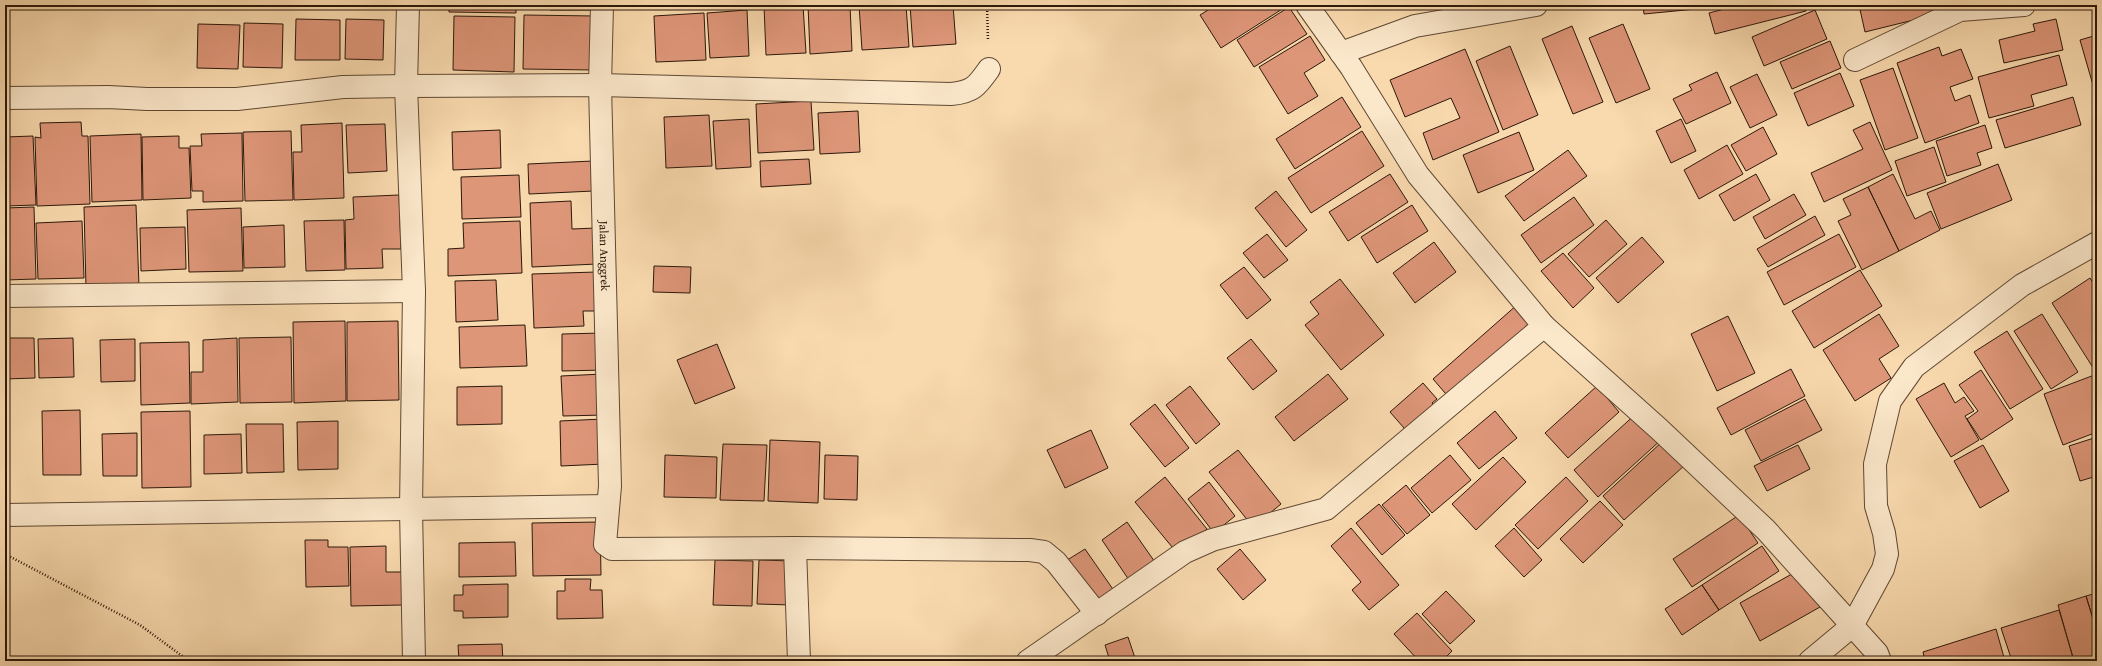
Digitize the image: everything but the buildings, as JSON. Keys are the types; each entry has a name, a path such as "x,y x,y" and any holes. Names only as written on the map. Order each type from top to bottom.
{"street":[{"path":"408,5 406,86 414,291 411,509 414,661"},
{"name":"Jalan Anggrek","path":"602,5 600,85 610,486 604,544 612,549 795,548"},
{"path":"1307,5 1341,53 1418,175 1544,326 1659,429 1766,530 1877,653 1880,661"},
{"path":"1341,53 1415,26 1536,5"},
{"path":"1855,60 1959,8 2024,5"},
{"path":"5,98 108,97 147,99 237,99 344,87 600,85 951,94 964,93 976,87 989,69"},
{"path":"1810,661 1852,626 1883,569 1886,554 1884,533 1876,506 1875,464 1890,401 1914,367 2022,285 2097,243"},
{"path":"5,296 414,291"},
{"path":"1028,661 1185,552 1212,540 1326,509 1544,326"},
{"path":"5,515 608,506"},
{"path":"799,661 795,548 1022,550 1044,552 1056,562 1097,614"}],"path":[{"path":"987,5 989,69"},
{"path":"5,554 140,625 190,661"}]}
